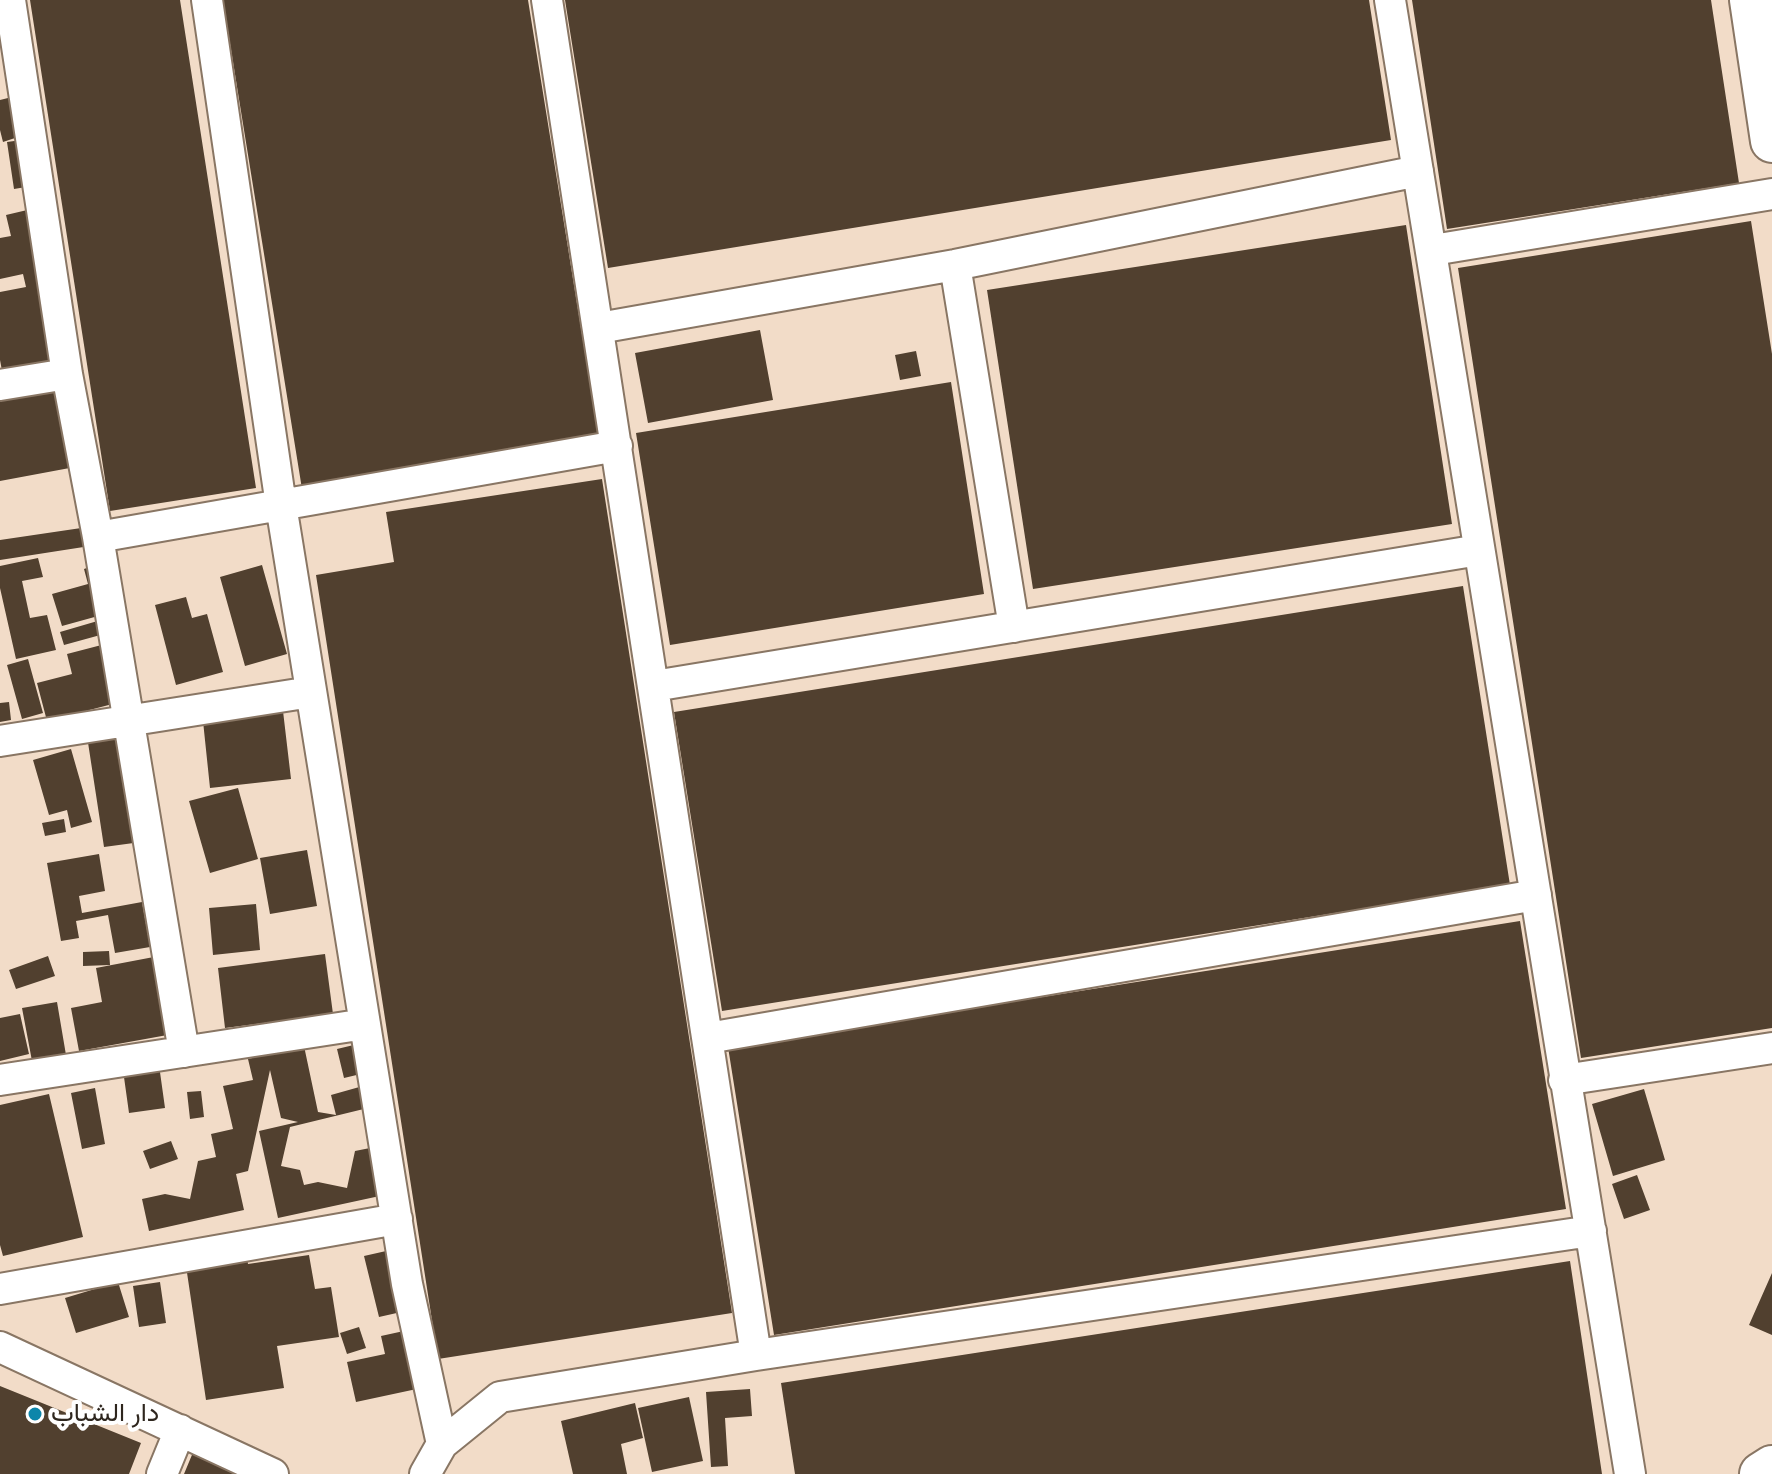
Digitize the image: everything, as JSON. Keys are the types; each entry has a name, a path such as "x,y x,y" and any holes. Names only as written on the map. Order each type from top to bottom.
{"main road":[{"path":"1751,0 1772,141"},
{"path":"1761,1474 1772,1467"}],"street":[{"path":"10,0 9,44 98,537 184,1052"},
{"path":"207,0 281,505 407,1284 442,1444"},
{"path":"547,0 756,1355"},
{"path":"1390,0 1630,1474"},
{"path":"599,328 955,265 1418,171"},
{"path":"1433,250 1772,194"},
{"path":"955,265 1014,627"},
{"path":"0,385 67,374"},
{"path":"98,537 617,446"},
{"path":"654,686 1479,550"},
{"path":"0,741 311,692"},
{"path":"708,1038 1536,895"},
{"path":"0,1080 365,1024"},
{"path":"1564,1080 1772,1048"},
{"path":"0,1289 397,1219"},
{"path":"425,1474 442,1444 500,1397 756,1355 1591,1231"},
{"path":"0,1347 273,1474"},
{"path":"162,1474 180,1430"}],"building":[{"path":"30,0 180,0 256,488 110,511"},
{"path":"223,0 528,0 599,440 302,489"},
{"path":"565,0 1369,0 1391,140 608,268"},
{"path":"1412,0 1711,0 1739,183 1447,229"},
{"path":"16,96 27,134 3,142 0,100"},
{"path":"29,139 26,187 14,189 7,142"},
{"path":"40,207 62,363 3,376 0,360 0,292 26,287 23,274 0,279 0,238 11,236 6,215"},
{"path":"1751,221 1772,354 1772,1028 1581,1058 1458,268"},
{"path":"1406,225 1452,524 1033,589 987,290"},
{"path":"760,330 773,400 648,423 635,353"},
{"path":"916,351 921,376 900,380 895,355"},
{"path":"951,382 984,594 670,645 636,433"},
{"path":"80,385 75,467 0,481 0,400"},
{"path":"602,479 732,1313 438,1359 316,575 394,562 386,512"},
{"path":"88,527 90,546 0,560 0,540"},
{"path":"38,558 43,577 22,581 30,618 47,615 56,650 16,659 0,588 0,566"},
{"path":"95,565 109,613 62,626 52,594 88,584 84,569"},
{"path":"262,565 287,654 245,666 220,577"},
{"path":"1463,586 1510,885 722,1011 674,712"},
{"path":"186,597 192,618 207,614 223,672 176,685 155,605"},
{"path":"101,620 104,634 64,645 60,632"},
{"path":"113,642 128,700 47,721 37,683 72,674 67,654"},
{"path":"28,659 43,713 22,719 7,665"},
{"path":"9,702 11,720 0,722 0,703"},
{"path":"283,711 291,779 210,788 203,721"},
{"path":"115,732 119,757 128,755 141,842 104,847 87,736"},
{"path":"71,749 92,822 71,828 67,810 49,815 33,760"},
{"path":"238,788 258,859 210,873 189,801"},
{"path":"64,819 66,832 45,836 42,823"},
{"path":"307,850 317,906 270,914 260,858"},
{"path":"99,854 105,891 79,896 82,913 142,902 150,947 115,953 108,915 76,921 79,938 61,941 47,863"},
{"path":"256,904 260,950 213,955 209,908"},
{"path":"1520,921 1566,1209 774,1335 728,1047"},
{"path":"109,951 110,965 83,966 83,952"},
{"path":"325,954 333,1014 225,1028 218,968"},
{"path":"48,956 55,976 16,989 9,970"},
{"path":"159,956 173,1034 79,1051 71,1008 102,1002 96,968"},
{"path":"57,1002 66,1055 32,1061 22,1008"},
{"path":"20,1014 29,1054 0,1061 0,1018"},
{"path":"358,1044 365,1073 344,1078 337,1049"},
{"path":"304,1046 318,1112 336,1115 331,1095 370,1084 376,1106 290,1127 281,1166 300,1170 304,1185 318,1182 347,1188 355,1151 380,1146 389,1194 278,1218 259,1131 298,1122 281,1118 270,1070 248,1171 236,1174 244,1210 149,1231 142,1199 165,1194 190,1199 198,1161 216,1157 211,1134 233,1129 223,1086 253,1080 248,1059"},
{"path":"159,1065 165,1108 129,1113 123,1070"},
{"path":"95,1088 105,1144 82,1149 71,1093"},
{"path":"1644,1089 1665,1160 1613,1176 1592,1104"},
{"path":"201,1091 204,1117 190,1119 187,1092"},
{"path":"49,1094 83,1237 3,1256 0,1245 0,1105"},
{"path":"171,1141 178,1159 150,1169 143,1151"},
{"path":"1637,1175 1650,1210 1624,1219 1612,1184"},
{"path":"395,1249 410,1310 379,1317 364,1256"},
{"path":"309,1255 315,1289 331,1287 339,1337 277,1346 284,1388 206,1400 186,1266 247,1257 248,1264"},
{"path":"1570,1261 1602,1474 795,1474 781,1383"},
{"path":"1772,1273 1772,1335 1749,1325"},
{"path":"118,1282 129,1317 76,1333 65,1298"},
{"path":"160,1282 166,1323 139,1327 133,1286"},
{"path":"359,1327 366,1348 347,1354 340,1333"},
{"path":"413,1329 426,1387 356,1402 347,1362 385,1354 381,1336"},
{"name":"دار الشباب","path":"0,1386 141,1443 129,1474 0,1474"},
{"path":"750,1389 752,1416 725,1418 728,1466 711,1467 706,1392"},
{"path":"689,1397 703,1461 652,1472 638,1408"},
{"path":"635,1403 643,1438 621,1444 627,1474 573,1474 561,1421"},
{"path":"194,1450 247,1474 184,1474"}],"place":[{"name":"دار الشباب","path":"35,1414"}]}
